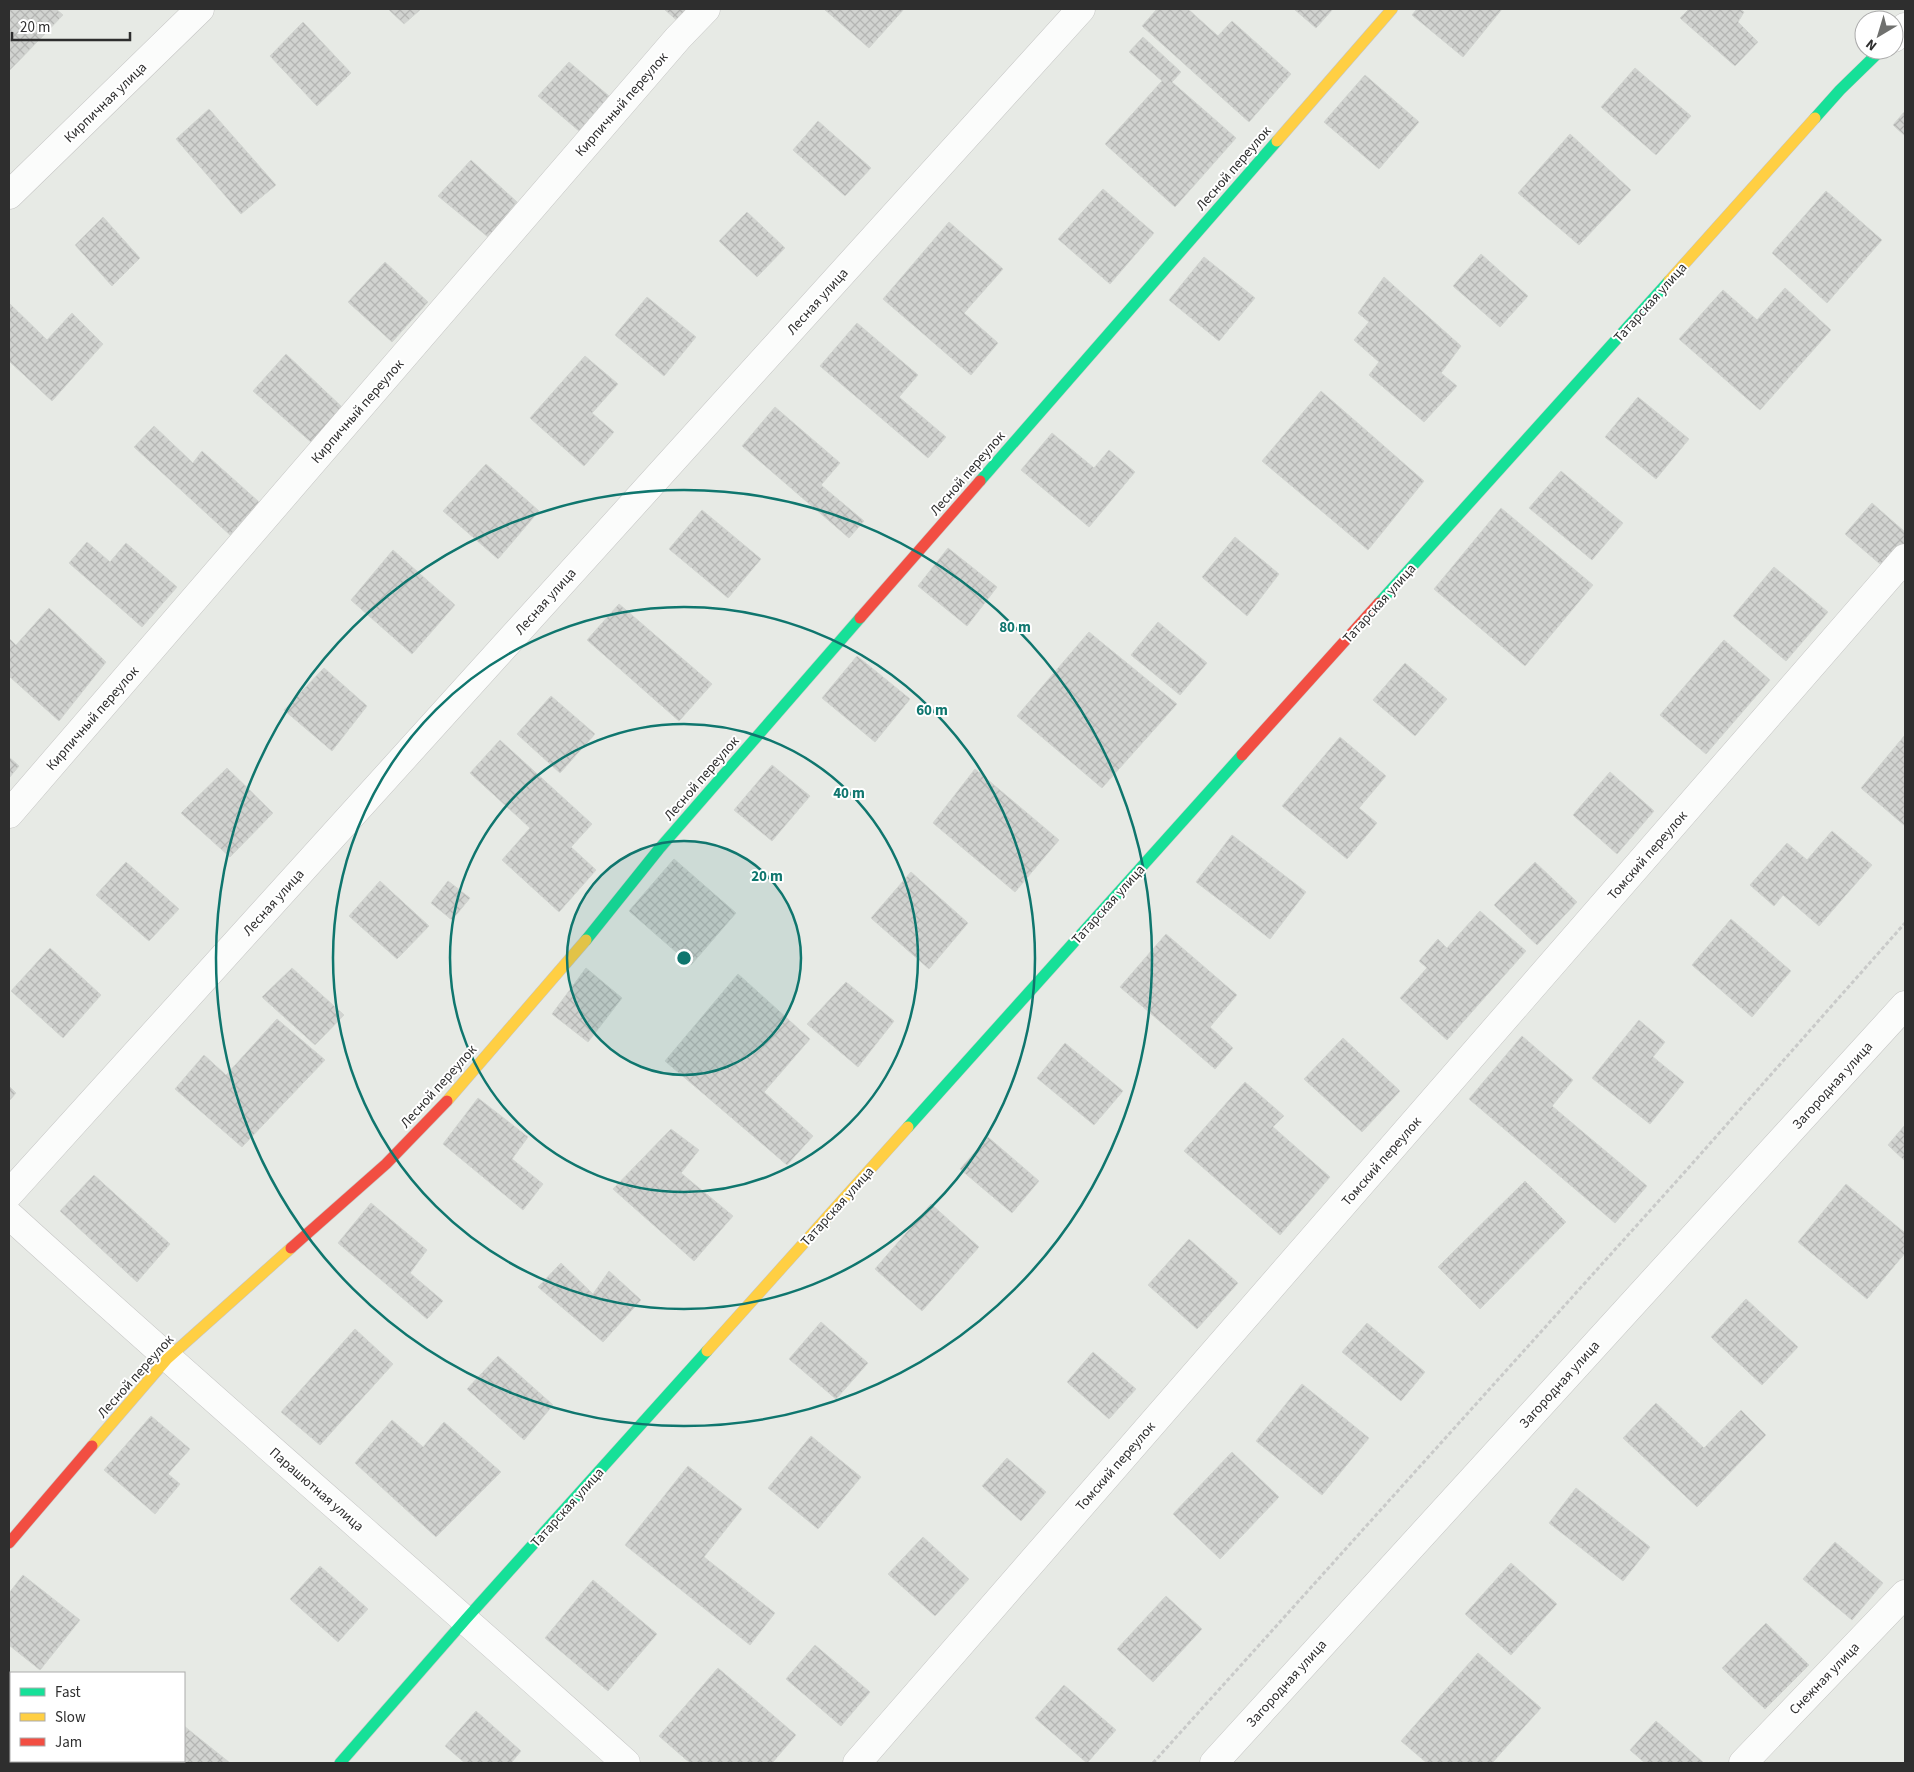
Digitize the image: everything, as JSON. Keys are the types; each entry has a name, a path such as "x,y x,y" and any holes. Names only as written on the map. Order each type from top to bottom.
{"street":[{"name":"Кирпичная улица","path":"9,195 200,9"},
{"name":"Кирпичный переулок","path":"9,814 706,9"},
{"name":"Лесная улица","path":"9,1194 1081,9"},
{"name":"Лесной переулок","path":"9,1543 167,1359 386,1164 443,1106 599,925 659,850 1392,9"},
{"name":"Татарская улица","path":"340,1763 466,1619 1840,90 1872,60"},
{"name":"Томский переулок","path":"857,1763 1905,558"},
{"name":"Загородная улица","path":"1214,1763 1905,1005"},
{"name":"Парашютная улица","path":"9,1215 167,1359 466,1619 626,1763"},
{"name":"Снежная улица","path":"1743,1763 1905,1594"}],"path":[{"path":"1153,1763 1690,1166 1905,923"}],"building":[{"path":"9,9 56,9 63,15 9,71"},
{"path":"388,9 421,9 404,24"},
{"path":"664,9 693,9 680,23"},
{"path":"824,9 904,9 869,48"},
{"path":"1157,9 1188,9 1218,36 1232,21 1291,74 1249,122 1142,26"},
{"path":"1294,9 1333,9 1316,28"},
{"path":"1417,9 1502,9 1463,57 1412,15"},
{"path":"1689,9 1740,9 1744,12 1738,22 1758,42 1735,66 1680,18"},
{"path":"303,22 351,73 317,106 270,56"},
{"path":"1143,37 1181,72 1172,82 1236,138 1175,207 1105,144 1162,81 1129,52"},
{"path":"569,62 609,96 579,131 538,96"},
{"path":"1635,68 1691,116 1656,155 1601,107"},
{"path":"1365,75 1419,122 1379,169 1324,122"},
{"path":"209,109 276,185 241,214 176,139"},
{"path":"1905,111 1905,136 1893,125"},
{"path":"818,121 871,168 845,196 793,150"},
{"path":"1570,134 1631,190 1579,245 1518,193"},
{"path":"471,160 517,202 488,237 438,196"},
{"path":"1103,189 1154,233 1110,284 1058,239"},
{"path":"1826,191 1882,240 1827,303 1772,253"},
{"path":"747,212 785,248 757,277 719,241"},
{"path":"103,217 140,258 112,286 75,245"},
{"path":"949,222 1003,269 964,313 998,343 971,375 883,299"},
{"path":"1481,254 1528,296 1500,327 1453,286"},
{"path":"1204,257 1255,298 1219,341 1169,300"},
{"path":"385,262 428,302 392,342 348,302"},
{"path":"1384,277 1461,346 1441,373 1457,386 1424,422 1369,375 1379,362 1354,340 1369,322 1358,313"},
{"path":"1785,288 1831,330 1760,410 1679,339 1723,290 1757,320"},
{"path":"647,297 696,337 664,376 615,335"},
{"path":"9,303 47,340 72,313 103,344 52,401 9,361"},
{"path":"857,323 918,375 899,397 946,437 928,458 820,366"},
{"path":"286,354 343,408 312,443 253,391"},
{"path":"585,356 618,384 592,413 614,432 584,466 530,418"},
{"path":"1321,391 1424,481 1368,550 1262,461"},
{"path":"1638,397 1689,439 1656,479 1605,437"},
{"path":"775,407 840,463 821,485 864,521 849,538 742,446"},
{"path":"154,426 193,463 202,451 259,502 230,535 134,447"},
{"path":"1052,433 1094,468 1109,450 1135,472 1089,527 1021,470"},
{"path":"486,464 539,511 498,559 443,511"},
{"path":"1561,471 1623,523 1592,560 1529,508"},
{"path":"1872,503 1905,532 1905,550 1887,570 1845,534"},
{"path":"1501,508 1593,585 1525,666 1434,589"},
{"path":"702,510 761,559 728,598 669,549"},
{"path":"1235,537 1279,574 1247,616 1202,577"},
{"path":"87,542 110,562 126,543 177,587 142,627 69,563"},
{"path":"948,548 997,587 967,626 918,586"},
{"path":"393,550 455,605 412,654 351,600"},
{"path":"1774,567 1828,612 1786,661 1733,616"},
{"path":"619,604 712,684 679,721 587,640"},
{"path":"49,608 106,662 59,721 9,676 9,638 16,645"},
{"path":"1158,622 1207,663 1180,695 1131,655"},
{"path":"1089,632 1177,704 1102,788 1017,716"},
{"path":"1724,640 1770,680 1706,754 1660,715"},
{"path":"857,656 910,699 875,742 822,698"},
{"path":"1405,663 1447,699 1415,736 1373,700"},
{"path":"324,668 367,706 332,751 284,710"},
{"path":"551,696 595,734 560,773 517,734"},
{"path":"1905,735 1905,826 1861,788"},
{"path":"1340,737 1386,776 1359,808 1377,823 1347,859 1282,806"},
{"path":"500,740 592,824 571,847 596,870 559,912 502,860 530,828 470,773"},
{"path":"9,757 19,766 9,778"},
{"path":"772,765 810,796 772,841 734,810"},
{"path":"227,768 273,813 230,857 181,813"},
{"path":"975,769 1059,840 1015,892 933,823"},
{"path":"1610,772 1654,811 1617,854 1573,815"},
{"path":"1832,831 1872,865 1819,926 1783,895 1774,906 1750,885 1787,843 1807,860"},
{"path":"1232,835 1306,892 1270,939 1196,882"},
{"path":"674,859 736,913 691,965 629,911"},
{"path":"126,862 179,909 149,941 96,895"},
{"path":"1535,862 1577,902 1537,945 1494,905"},
{"path":"911,872 968,923 929,969 871,918"},
{"path":"380,881 429,926 397,959 349,916"},
{"path":"448,881 470,898 452,920 431,903"},
{"path":"1480,911 1526,951 1447,1040 1400,998 1427,968 1419,961 1438,939 1447,948"},
{"path":"1731,919 1791,971 1752,1017 1692,965"},
{"path":"1166,934 1237,995 1210,1027 1233,1048 1215,1069 1120,987"},
{"path":"50,948 101,995 63,1038 11,991"},
{"path":"292,968 344,1015 315,1045 262,997"},
{"path":"586,968 622,998 588,1042 552,1014"},
{"path":"738,974 810,1039 764,1092 813,1136 787,1165 665,1061"},
{"path":"846,982 894,1021 858,1067 807,1024"},
{"path":"277,1019 325,1060 242,1147 175,1089 204,1055 226,1075"},
{"path":"1639,1020 1665,1042 1653,1057 1684,1082 1650,1124 1592,1078"},
{"path":"1522,1036 1573,1080 1552,1106 1647,1186 1615,1223 1469,1099"},
{"path":"1343,1038 1400,1091 1362,1132 1304,1079"},
{"path":"1065,1043 1123,1091 1094,1125 1037,1078"},
{"path":"1245,1082 1284,1116 1273,1127 1330,1177 1280,1235 1184,1151"},
{"path":"9,1086 16,1093 9,1101"},
{"path":"478,1098 528,1137 512,1159 543,1184 523,1210 443,1144"},
{"path":"1905,1125 1905,1161 1888,1145"},
{"path":"671,1129 699,1150 681,1173 733,1216 694,1261 613,1189"},
{"path":"988,1137 1039,1181 1012,1213 960,1169"},
{"path":"94,1175 170,1244 137,1282 60,1211"},
{"path":"1525,1181 1566,1222 1480,1309 1438,1267"},
{"path":"1846,1184 1905,1233 1905,1253 1867,1299 1798,1242"},
{"path":"371,1203 427,1250 410,1273 443,1301 427,1319 338,1243"},
{"path":"931,1204 979,1247 922,1311 875,1269"},
{"path":"1189,1239 1238,1283 1197,1329 1148,1285"},
{"path":"561,1263 593,1294 609,1271 641,1300 603,1342 538,1287"},
{"path":"1746,1299 1798,1347 1762,1385 1711,1337"},
{"path":"821,1322 868,1363 836,1399 789,1359"},
{"path":"1367,1323 1425,1372 1401,1401 1342,1352"},
{"path":"355,1329 393,1364 320,1445 281,1412"},
{"path":"1093,1352 1136,1389 1109,1419 1067,1382"},
{"path":"498,1356 553,1405 524,1440 467,1389"},
{"path":"1302,1384 1369,1438 1322,1495 1256,1441"},
{"path":"1656,1403 1704,1448 1741,1410 1766,1435 1697,1507 1623,1438"},
{"path":"151,1416 190,1449 168,1474 180,1484 155,1514 104,1470"},
{"path":"392,1420 423,1447 444,1422 501,1472 436,1537 355,1463"},
{"path":"811,1436 861,1477 818,1529 768,1488"},
{"path":"1232,1452 1279,1497 1220,1559 1173,1514"},
{"path":"1007,1458 1046,1492 1021,1521 982,1486"},
{"path":"688,1466 742,1509 704,1557 775,1613 750,1645 625,1545"},
{"path":"1576,1488 1650,1547 1623,1581 1549,1523"},
{"path":"923,1537 969,1579 935,1616 888,1574"},
{"path":"1835,1542 1883,1583 1852,1620 1803,1579"},
{"path":"1511,1563 1557,1604 1511,1655 1465,1614"},
{"path":"320,1566 368,1609 338,1642 290,1599"},
{"path":"23,1575 80,1620 40,1670 9,1645 9,1593"},
{"path":"593,1580 657,1634 608,1691 545,1638"},
{"path":"1166,1596 1202,1629 1153,1682 1117,1649"},
{"path":"1766,1623 1809,1665 1765,1709 1722,1668"},
{"path":"815,1645 870,1692 841,1726 786,1679"},
{"path":"1478,1653 1541,1708 1492,1763 1427,1763 1401,1741"},
{"path":"718,1668 796,1735 772,1763 690,1763 659,1736"},
{"path":"1064,1685 1116,1730 1087,1763 1035,1718"},
{"path":"476,1711 521,1751 511,1763 465,1763 445,1746"},
{"path":"1656,1721 1704,1763 1645,1763 1630,1750"},
{"path":"185,1727 230,1763 144,1763 185,1762"}],"traffic: fast":[{"path":"1815,118 1871,60"},
{"path":"980,481 1277,141"},
{"path":"1379,603 1669,281"},
{"path":"586,940 659,849 860,618"},
{"path":"908,1127 1242,755"},
{"path":"340,1763 466,1619 707,1351"}],"traffic: slow":[{"path":"1277,141 1392,9"},
{"path":"1669,281 1815,118"},
{"path":"447,1101 586,940"},
{"path":"707,1351 908,1127"},
{"path":"92,1446 167,1359 291,1248"}],"traffic: jam":[{"path":"860,618 980,481"},
{"path":"1242,755 1379,603"},
{"path":"291,1248 386,1164 447,1101"},
{"path":"9,1543 92,1446"}]}
